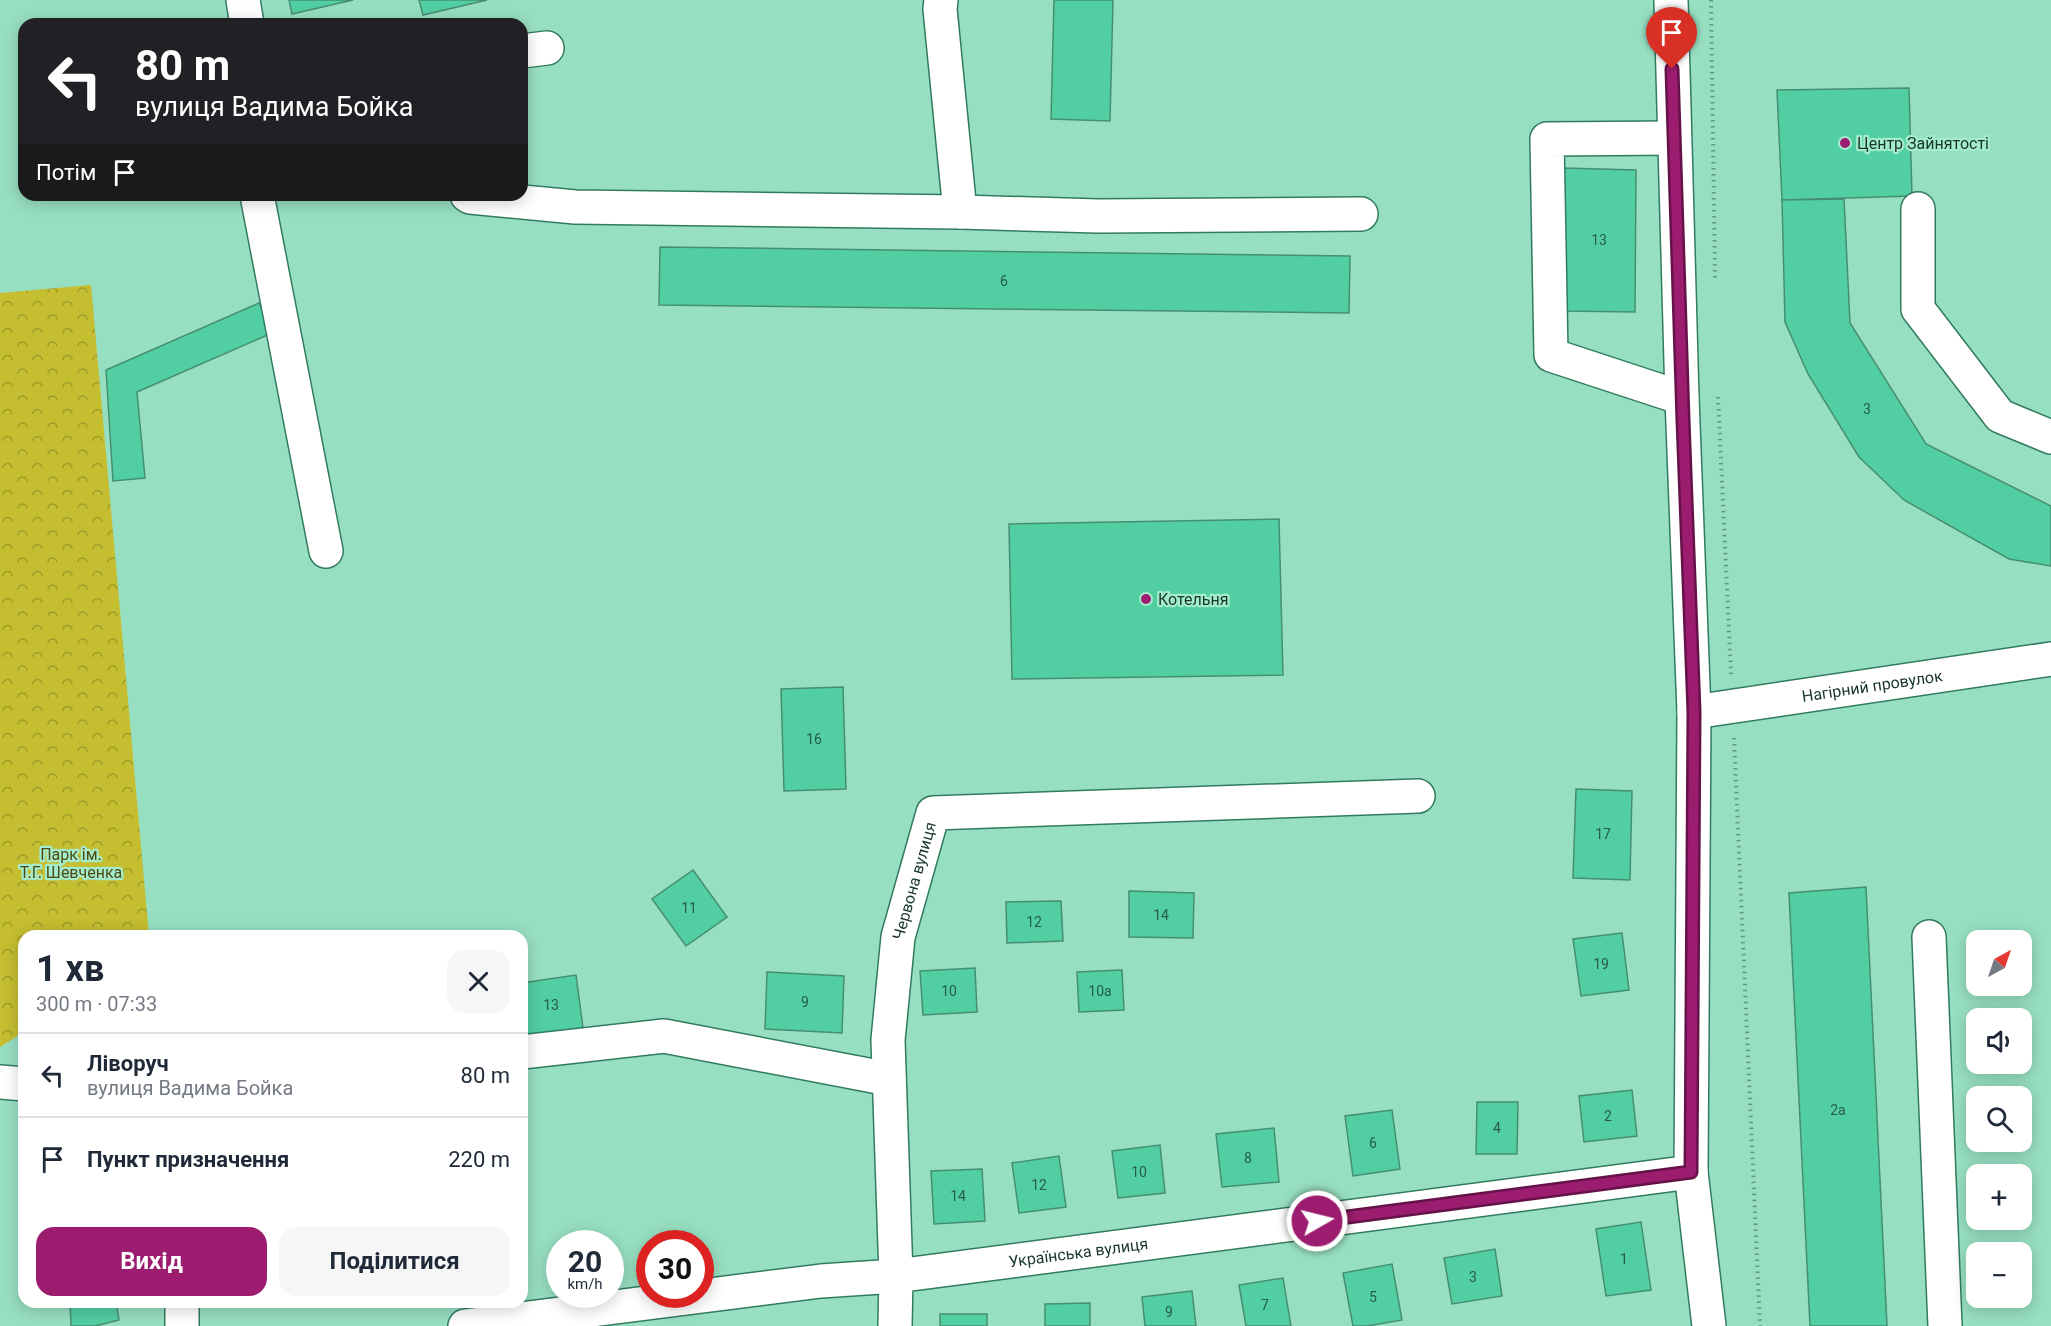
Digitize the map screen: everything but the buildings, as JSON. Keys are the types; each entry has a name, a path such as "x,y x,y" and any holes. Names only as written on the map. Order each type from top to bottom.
{"street":[{"path":"243,0 246,18"},
{"path":"941,0 960,212"},
{"path":"1671,0 1682,398 1694,712 1691,1172 1709,1326"},
{"path":"1674,138 1547,139 1551,355 1682,398"},
{"path":"258,201 326,551"},
{"path":"505,201 575,207 1098,216 1361,214"},
{"path":"1918,210 1917,309 2000,416 2051,437"},
{"name":"Нагірний провулок","path":"1694,712 2051,659"},
{"name":"Червона вулиця","path":"895,1326 896,1276 888,1040 898,937 933,813 1419,796"},
{"path":"1929,937 1945,1326"},
{"path":"528,1051 664,1036 889,1078"},
{"path":"0,1082 18,1084"},
{"name":"Українська вулиця","path":"465,1326 821,1281 896,1276 1691,1172"},
{"path":"182,1308 182,1326"}],"path":[{"path":"1711,0 1715,279"},
{"path":"1718,396 1760,1326"}],"green space":[{"name":"Парк ім. Т.Г. Шевченка","path":"91,285 148,930 18,930 18,1036 0,1047 0,293"}],"place":[{"name":"Центр Зайнятості","path":"1845,143"},
{"name":"Котельня","path":"1146,599"}],"route":[{"path":"1317,1221 1691,1172 1694,712 1672,69"}]}
